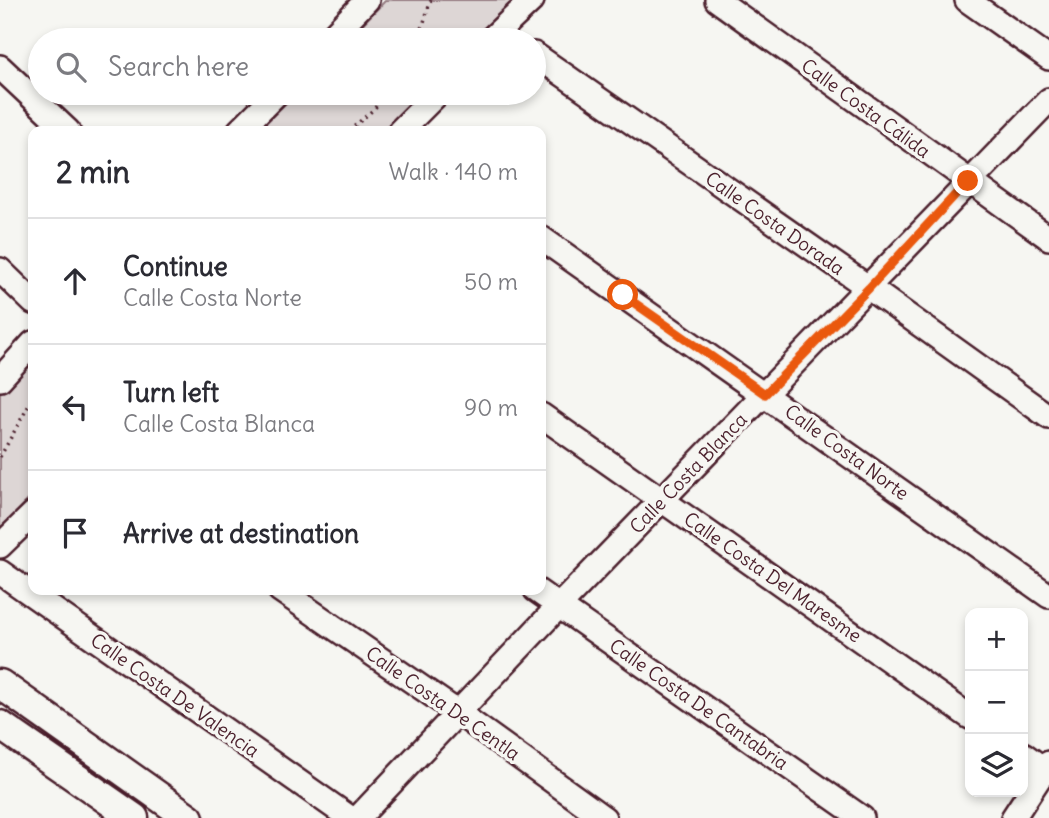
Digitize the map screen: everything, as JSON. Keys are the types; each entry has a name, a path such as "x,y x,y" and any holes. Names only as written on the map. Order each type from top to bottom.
{"main road":[{"path":"0,684 189,818"},
{"path":"0,725 123,815"}],"street":[{"path":"340,28 367,0"},
{"path":"509,28 532,0"},
{"name":"Calle Costa Cálida","path":"717,0 1049,239"},
{"path":"967,0 1049,58"},
{"name":"Calle Costa Dorada","path":"546,62 1049,417"},
{"path":"0,66 28,93"},
{"name":"Calle Costa Blanca","path":"358,818 662,499 869,288 968,181 1049,100"},
{"path":"41,105 63,126"},
{"path":"244,126 265,105"},
{"path":"405,126 426,105"},
{"name":"Calle Costa Norte","path":"546,241 1049,596"},
{"path":"0,270 28,297"},
{"path":"0,379 28,348"},
{"name":"Calle Costa Del Maresme","path":"546,418 965,713"},
{"path":"0,547 28,519"},
{"name":"Calle Costa De Valencia","path":"0,572 28,592"},
{"name":"Calle Costa De Valencia","path":"33,595 350,818"},
{"name":"Calle Costa De Centla","path":"287,595 604,818"},
{"name":"Calle Costa De Cantabria","path":"543,595 862,818"},
{"path":"1013,818 1047,768 1028,757"}],"path":[{"path":"421,28 431,0"},
{"path":"355,126 377,105"},
{"path":"0,457 28,407"}],"shaded area":[{"path":"386,0 516,0 489,28 359,28"},
{"path":"284,105 416,105 396,126 263,126"},
{"path":"28,363 28,500 0,529 0,393"}],"route":[{"path":"623,295 765,394 869,288 968,181"}]}
